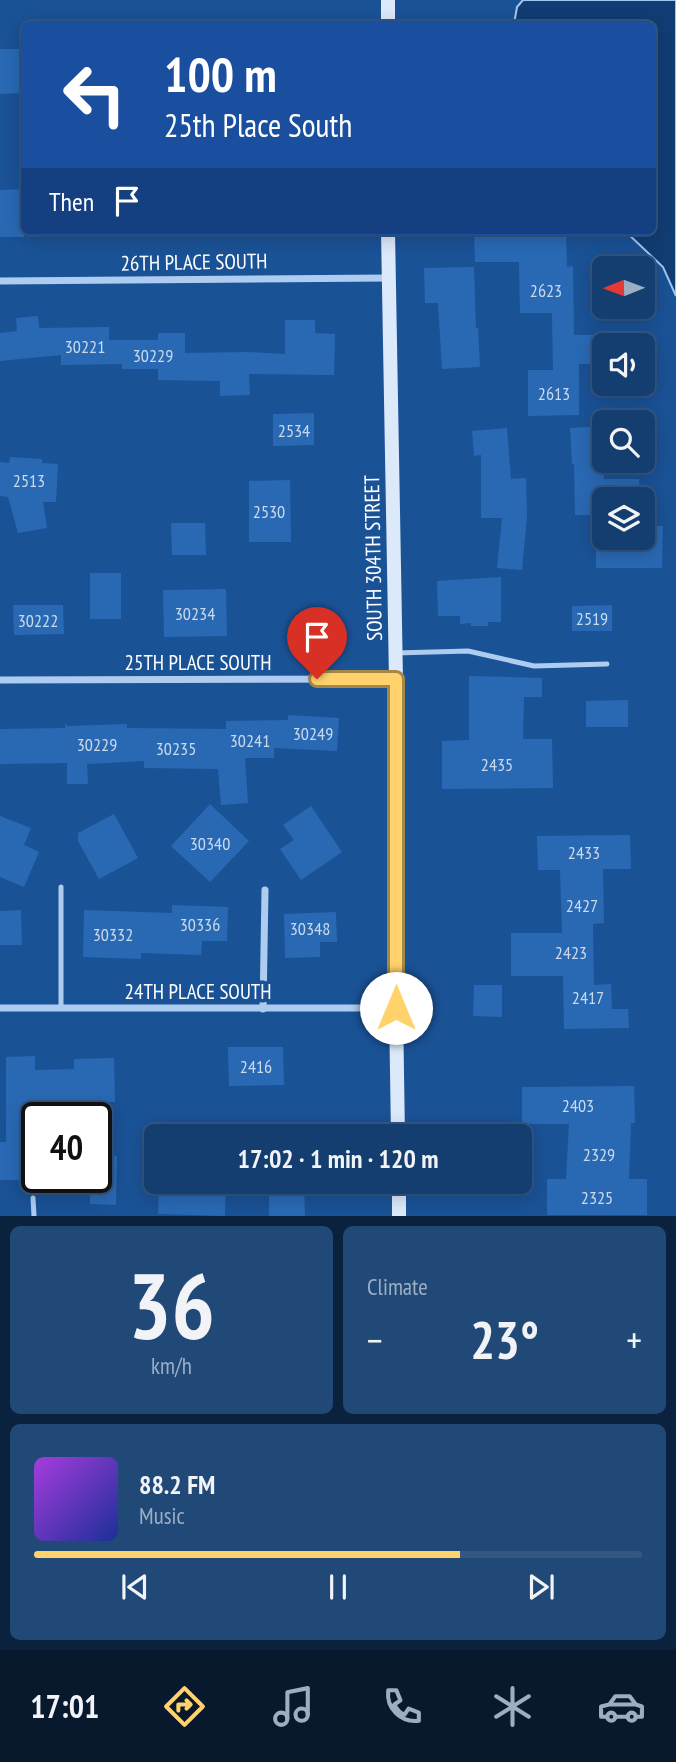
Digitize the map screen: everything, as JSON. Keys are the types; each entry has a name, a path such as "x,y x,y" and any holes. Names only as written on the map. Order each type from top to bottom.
{"street":[{"path":"388,0 388,21"},
{"name":"SOUTH 304TH STREET","path":"388,235 396,653 398,1124"},
{"name":"26TH PLACE SOUTH","path":"0,281 388,278"},
{"name":"25TH PLACE SOUTH","path":"0,680 396,679"},
{"path":"263,1009 265,890"},
{"name":"24TH PLACE SOUTH","path":"0,1008 396,1008"},
{"path":"399,1194 399,1216"}],"lane":[{"path":"396,653 468,651 534,666 607,664"},
{"path":"61,887 61,1008"},
{"path":"33,1198 34,1216"}],"water":[{"path":"523,0 676,0 676,296 655,256 651,256 629,235 656,235 656,21 515,21 517,7"}],"building":[{"path":"0,49 21,49 21,93 0,94"},
{"path":"21,189 21,235 24,237 0,237 0,190"},
{"path":"474,235 566,235 567,267 573,266 574,335 592,335 592,364 579,364 579,415 528,416 528,370 553,370 552,313 520,313 519,262 475,262"},
{"path":"474,267 480,367 442,369 438,303 425,303 424,268"},
{"path":"38,316 39,328 109,327 109,340 158,340 158,333 185,333 185,353 285,354 285,320 315,320 315,333 335,334 334,375 249,374 250,395 220,396 220,381 158,380 158,369 122,369 122,364 61,365 61,355 0,361 0,333 17,331 16,318"},
{"path":"314,413 314,445 273,446 273,414"},
{"path":"592,427 592,473 604,473 604,479 639,479 639,487 592,487 592,515 575,515 570,428"},
{"path":"507,428 511,479 526,478 527,517 522,570 497,568 502,518 481,518 481,455 474,456 472,431"},
{"path":"10,457 42,459 42,463 58,464 56,502 43,502 47,528 18,533 8,497 0,496 0,462 9,463"},
{"path":"290,480 291,542 249,542 249,481"},
{"path":"171,523 205,523 206,555 172,555"},
{"path":"655,526 663,526 662,568 596,568 596,550 655,550"},
{"path":"90,573 121,573 121,619 90,619"},
{"path":"501,577 501,622 488,622 488,626 471,626 471,623 460,624 460,616 438,616 437,581"},
{"path":"226,589 227,636 164,637 163,590"},
{"path":"13,605 63,605 64,634 14,635"},
{"path":"612,605 612,631 572,631 572,606"},
{"path":"469,676 542,678 542,697 524,697 523,739 552,739 553,788 442,789 442,741 469,740"},
{"path":"628,700 628,727 586,727 586,701"},
{"path":"288,715 339,718 337,751 274,748 274,758 245,758 248,803 221,805 218,769 144,768 144,761 87,764 88,784 67,784 67,763 0,764 0,729 65,728 65,723 67,726 127,724 127,728 226,729 226,721 288,720"},
{"path":"210,804 249,841 210,882 171,846"},
{"path":"311,806 342,852 301,880 280,849 294,840 283,825"},
{"path":"114,814 138,858 99,879 78,841 78,833"},
{"path":"0,816 31,828 24,845 39,852 24,887 0,877"},
{"path":"630,835 631,869 603,869 604,923 593,924 594,985 611,984 612,1009 628,1009 629,1028 564,1029 563,976 511,976 511,933 562,933 560,870 538,870 537,836"},
{"path":"172,905 228,907 227,941 202,941 201,955 141,953 141,959 83,957 84,910 172,913"},
{"path":"21,910 22,945 0,945 0,911"},
{"path":"336,912 337,942 320,942 320,957 285,958 284,914"},
{"path":"474,985 502,985 502,1017 473,1016"},
{"path":"228,1047 283,1047 284,1085 229,1086"},
{"path":"35,1056 35,1070 74,1069 74,1059 114,1058 115,1102 21,1102 21,1180 0,1180 0,1142 6,1142 6,1057"},
{"path":"634,1086 635,1123 631,1123 629,1179 647,1179 647,1215 547,1215 547,1179 566,1179 569,1124 522,1124 522,1087"},
{"path":"112,1156 117,1156 116,1205 90,1204 90,1193 112,1193"},
{"path":"159,1194 226,1194 225,1216 158,1214"},
{"path":"269,1194 304,1194 305,1216 269,1216"}],"route":[{"path":"317,679 396,679 396,1008"}]}
